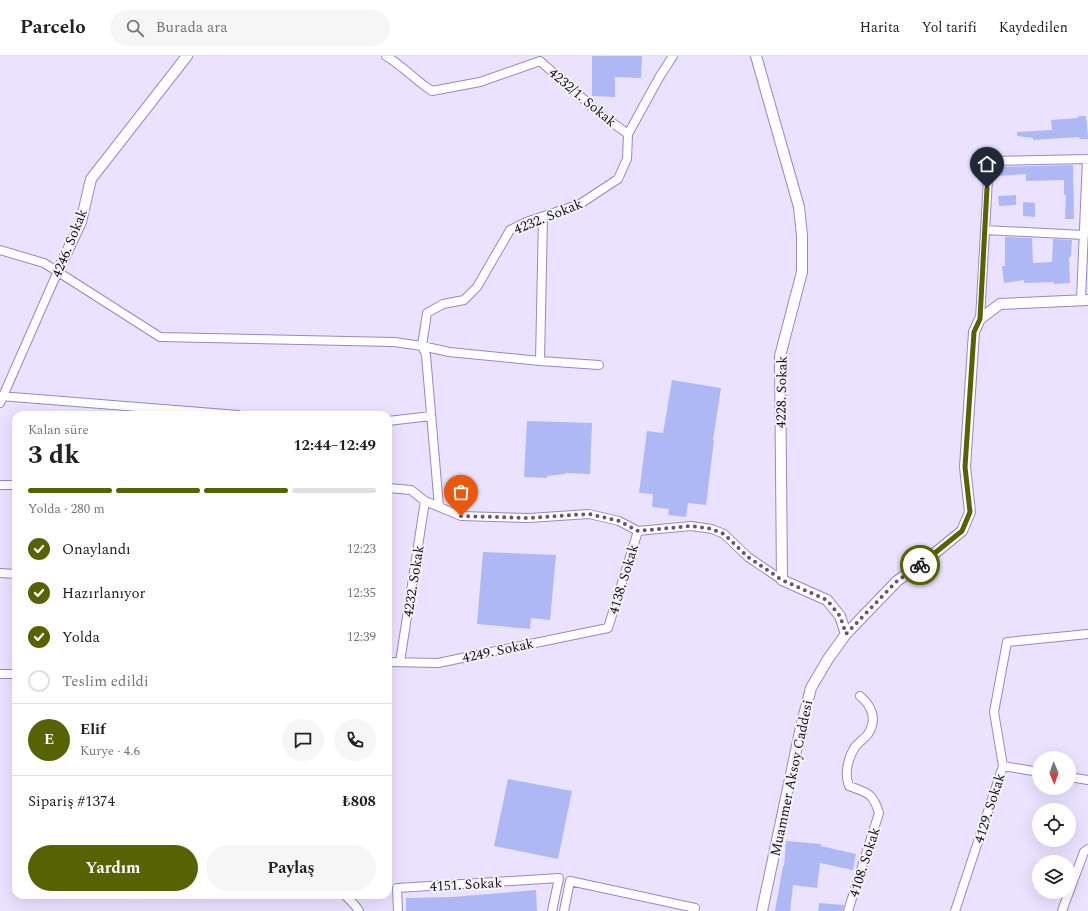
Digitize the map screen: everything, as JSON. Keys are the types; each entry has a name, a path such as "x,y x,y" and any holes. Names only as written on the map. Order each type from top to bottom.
{"street":[{"name":"4246. Sokak","path":"1,399 81,222 92,179 187,56"},
{"name":"4232/1. Sokak","path":"386,56 402,66 419,83 432,91 480,82 539,58 603,116 628,134"},
{"name":"4232. Sokak","path":"439,507 426,355 422,346 427,313 442,304 464,300 477,287 510,230 580,204 618,179 627,159 628,134 660,76 673,56"},
{"name":"4228. Sokak","path":"756,56 800,207 802,236 802,272 780,356 782,580"},
{"path":"1087,159 1084,235 1085,300 1000,304 980,319 989,161 1087,159"},
{"path":"540,362 543,217"},
{"path":"985,230 1084,235"},
{"path":"0,250 44,262 160,337 394,342 449,352 540,362 599,365"},
{"name":"Muammer Aksoy Caddesi","path":"762,911 801,726 811,688 828,659 846,634 897,581 924,562 962,531 970,512 965,467 974,332 980,319"},
{"path":"1,399 179,411"},
{"path":"392,421 431,416"},
{"path":"0,485 12,485"},
{"path":"392,488 411,490 425,501 461,516 529,518 589,514 619,521 638,531 691,526 712,529 724,534 748,557 782,580 827,600 840,616 846,634"},
{"name":"4232. Sokak","path":"400,662 425,501"},
{"name":"4138. Sokak","path":"608,628 638,531"},
{"path":"0,573 12,574"},
{"name":"4249. Sokak","path":"392,662 438,663 608,628"},
{"name":"4129. Sokak","path":"956,911 1003,766 994,712 1006,642 1088,634"},
{"path":"0,674 12,674"},
{"name":"4108. Sokak","path":"848,911 879,813 876,800 870,794 849,786 846,780 846,773 854,748 869,732 873,721 872,710 868,703 860,696"},
{"path":"1003,766 1032,771"},
{"path":"1076,778 1088,780"},
{"path":"1062,911 1084,852 1088,849"},
{"name":"4151. Sokak","path":"398,911 397,888 559,878 552,911"},
{"path":"564,911 570,881 695,908 694,911"},
{"path":"348,899 356,904 359,911"}],"building":[{"path":"592,56 642,56 641,78 615,77 615,97 592,96"},
{"path":"1078,116 1086,116 1088,139 1080,139 1079,137 1033,140 1033,138 1017,136 1017,132 1052,130 1051,120 1078,118"},
{"path":"1073,165 1074,219 1065,219 1066,195 1064,195 1064,180 1026,181 1026,174 998,176 997,167"},
{"path":"1016,195 1016,205 999,206 998,196"},
{"path":"1023,202 1035,203 1035,217 1023,216"},
{"path":"1005,237 1032,238 1033,263 1052,262 1053,239 1072,240 1071,257 1069,257 1070,283 1024,283 1024,280 1004,283 1002,266 1005,266"},
{"path":"672,380 721,388 713,440 706,505 688,503 686,517 668,515 669,509 652,507 653,494 639,493 647,431 663,433"},
{"path":"527,421 592,423 590,474 565,473 547,476 547,478 524,477"},
{"path":"483,552 556,555 550,620 531,618 530,629 477,624"},
{"path":"508,779 572,791 558,859 494,846"},
{"path":"786,841 821,844 821,846 856,854 853,870 820,863 817,888 793,885 790,911 775,911 784,866"},
{"path":"536,890 537,911 406,911 406,898 452,897"},
{"path":"819,903 844,905 843,911 818,911"}],"way so far":[{"path":"461,516 529,518 589,514 619,521 638,531 691,526 712,529 724,534 748,557 782,580 827,600 840,616 846,634 897,581 920,565"}],"route":[{"path":"920,565 962,531 970,512 965,467 974,332 980,319 987,188"}]}
